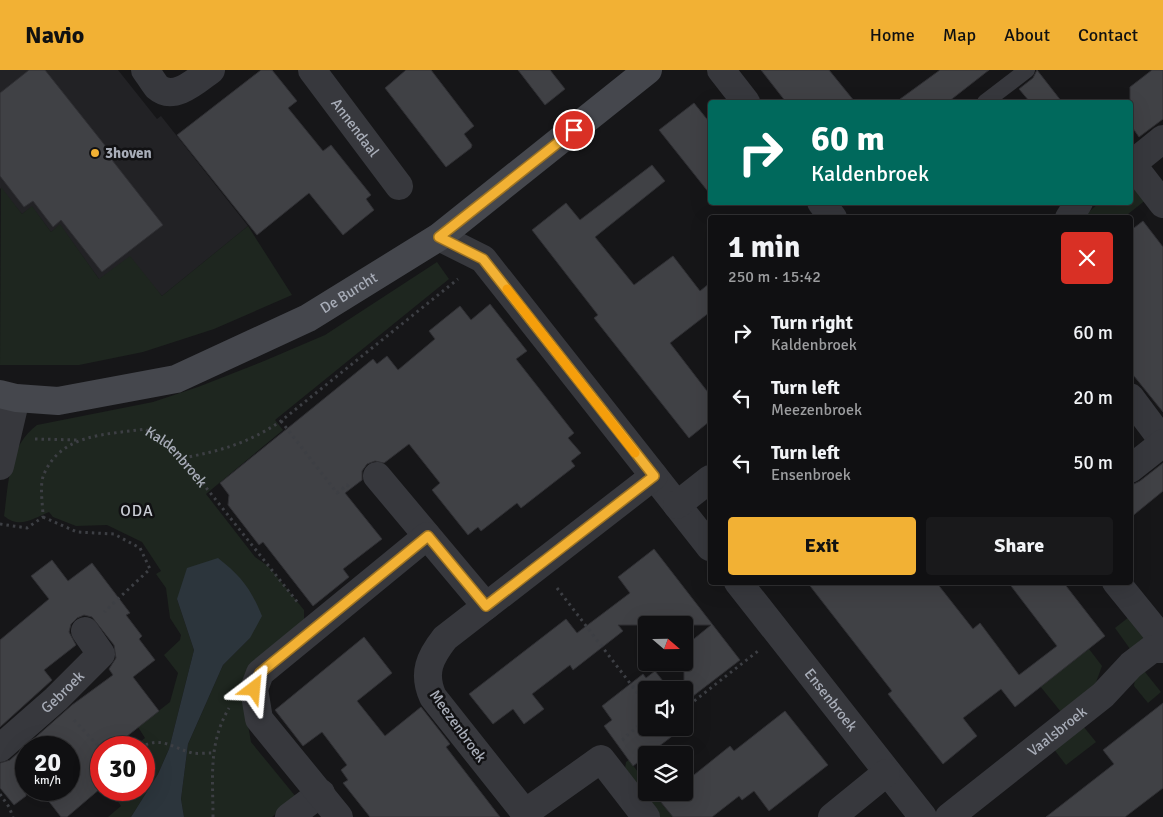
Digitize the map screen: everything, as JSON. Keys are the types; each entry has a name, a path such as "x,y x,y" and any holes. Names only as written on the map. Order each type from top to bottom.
{"street":[{"path":"146,70 158,88 172,93 189,86 211,70"},
{"name":"Annendaal","path":"312,70 399,186"},
{"name":"De Burcht","path":"8,396 58,401 176,379 308,318 439,237 648,70"},
{"path":"721,70 744,100"},
{"path":"1133,163 1163,139"},
{"path":"1133,165 1163,204"},
{"path":"439,237 483,259 708,544"},
{"path":"0,466 8,439 8,396"},
{"path":"1133,402 1163,442 1133,466"},
{"path":"377,476 486,606"},
{"name":"Meezenbroek","path":"646,817 601,759 526,813 433,697 427,678 428,666 433,654 445,638 654,476"},
{"path":"677,505 708,481"},
{"path":"339,817 259,719 254,689 260,673 428,536"},
{"name":"Ensenbroek","path":"740,585 886,773 923,817"},
{"path":"1118,585 1163,640"},
{"name":"Gebroek","path":"0,748 56,699 101,654 85,630"},
{"name":"Vaalsbroek","path":"948,817 1102,695 1131,665 1152,649 1163,649"},
{"path":"832,817 886,773"},
{"path":"290,817 321,793"}],"lane":[{"path":"988,100 1027,70"}],"path":[{"path":"182,458 225,450 263,434 483,259"},
{"path":"281,421 337,493 347,485 354,493 377,476"},
{"name":"Kaldenbroek","path":"43,517 43,476 58,453 78,440 145,429 169,444 182,458 316,626"},
{"path":"8,439 78,440"},
{"path":"0,524 27,528 43,517 77,532 114,534 140,548 150,569 85,630"},
{"path":"540,566 638,694"},
{"path":"693,702 778,635"},
{"path":"214,817 212,753 221,721 233,700 255,698"},
{"path":"56,699 90,739"},
{"path":"155,742 164,742 193,753 212,753"},
{"path":"0,794 9,806 13,817"}],"shaded area":[{"name":"3hoven","path":"0,70 118,70 157,119 161,116 248,226 162,296 151,284 99,279 60,225 51,232 32,207 22,214 0,188"},
{"path":"1133,181 1147,199 1128,215 1085,215 1097,205 1133,205"},
{"path":"1,187 22,214 32,206 51,232 60,224 99,279 130,256 162,296 248,226 292,295 214,329 143,352 79,365 0,365"},
{"path":"437,262 449,279 275,420 283,430 206,494 255,557 268,566 304,610 304,624 242,691 251,742 296,797 272,817 184,817 181,799 188,744 223,665 250,638 177,599 194,650 169,749 155,779 155,736 144,736 138,727 170,702 178,673 164,655 180,640 181,635 170,618 166,588 156,574 161,571 142,542 107,525 76,526 53,517 49,512 26,522 15,522 4,516 9,478 15,454 27,434 37,425 153,402 198,387 325,335"},
{"path":"218,558 245,584 262,616 250,638 223,665 188,744 181,799 184,817 131,817 141,801 155,801 155,779 169,749 194,650 177,599 187,568"},
{"path":"1129,617 1148,635 1133,653 1115,628"},
{"path":"1089,649 1102,666 1095,685 1061,712 1040,686"},
{"path":"1141,667 1161,692 1148,703 1134,686 1136,671"},
{"path":"1083,726 1096,742 1066,765 1053,748"},
{"path":"629,760 638,772 638,793 624,775 626,762"},
{"path":"118,801 141,801 131,817 108,817 121,806"},
{"path":"644,801 660,801 673,817 656,817"}],"building":[{"path":"29,70 45,70 115,158 112,160 163,225 102,272 61,220 53,227 33,201 24,207 0,176 0,93"},
{"path":"261,70 272,70 297,101 288,108 323,151 331,145 371,195 366,199 374,210 343,235 309,193 257,235 177,135"},
{"path":"406,70 431,70 474,126 464,134 472,145 471,148 446,167 385,88"},
{"path":"518,70 550,70 565,89 545,105"},
{"path":"761,70 829,70 853,100 784,100"},
{"path":"940,70 989,70 951,100 899,100"},
{"path":"1037,70 1060,100 1028,100 1019,89 1033,78"},
{"path":"1152,70 1163,70 1163,119 1139,137 1133,128 1133,100 1130,100 1130,87"},
{"path":"694,103 708,120 708,191 659,130"},
{"path":"652,165 665,181 595,237 634,285 673,256 700,291 708,285 708,314 670,343 708,392 708,423 689,438 594,318 598,315 532,230 566,203 580,220"},
{"path":"1143,221 1163,247 1163,412 1133,375 1133,229"},
{"path":"490,304 527,351 516,359 574,433 568,438 581,453 571,461 575,466 521,508 517,503 481,531 478,527 468,535 432,490 440,483 409,444 384,463 375,461 367,464 362,471 362,480 345,493 382,539 343,569 349,577 313,606 263,542 259,545 228,505 229,495 220,483 373,359 377,364 387,356 398,370 435,339 429,331 460,306 471,320"},
{"path":"1163,463 1163,491 1133,516 1133,484"},
{"path":"654,549 740,660 693,696 693,681 684,681 684,671 693,671 693,640 711,625 693,625 693,616 638,616 638,625 618,625 623,631 573,670 570,665 532,694 544,709 524,724 513,709 493,724 469,694 566,619 577,633 630,593 618,577"},
{"path":"52,560 68,581 92,563 130,613 126,615 142,636 139,639 155,660 133,677 159,711 127,736 90,736 90,797 67,817 61,817 49,801 80,801 80,736 37,736 72,705 113,675 109,669 116,658 114,645 92,617 84,615 77,618 71,624 69,632 76,645 44,670 52,680 0,727 0,640 49,599 31,576"},
{"path":"809,585 938,585 973,629 980,623 1019,675 1057,646 1010,585 1065,585 1105,636 1015,707 1001,689 963,718 977,736 943,764 888,694 892,691"},
{"path":"364,637 392,673 357,701 385,736 421,707 450,744 446,747 500,817 370,817 343,783 348,780 341,770 347,765 322,732 303,746 275,710"},
{"path":"655,671 663,681 638,681 638,736 672,736 659,746 638,746 638,762 633,766 604,726 612,720 602,706 643,674 646,678"},
{"path":"1163,703 1163,788 1125,817 1046,817 1114,764 1103,750"},
{"path":"785,711 828,765 769,811 754,791 742,800 739,796 712,817 673,817 660,801 693,801 693,776 730,746 734,751"},
{"path":"15,756 15,801 19,801 14,805 0,788 0,763 10,760"}],"slow traffic":[{"path":"507,289 635,453"}],"place":[{"name":"3hoven","path":"95,153"}],"district":[{"name":"ODA","path":"137,510"}],"route":[{"path":"254,689 260,673 428,536 486,606 654,476 483,259 439,237 471,214 574,130"}]}
